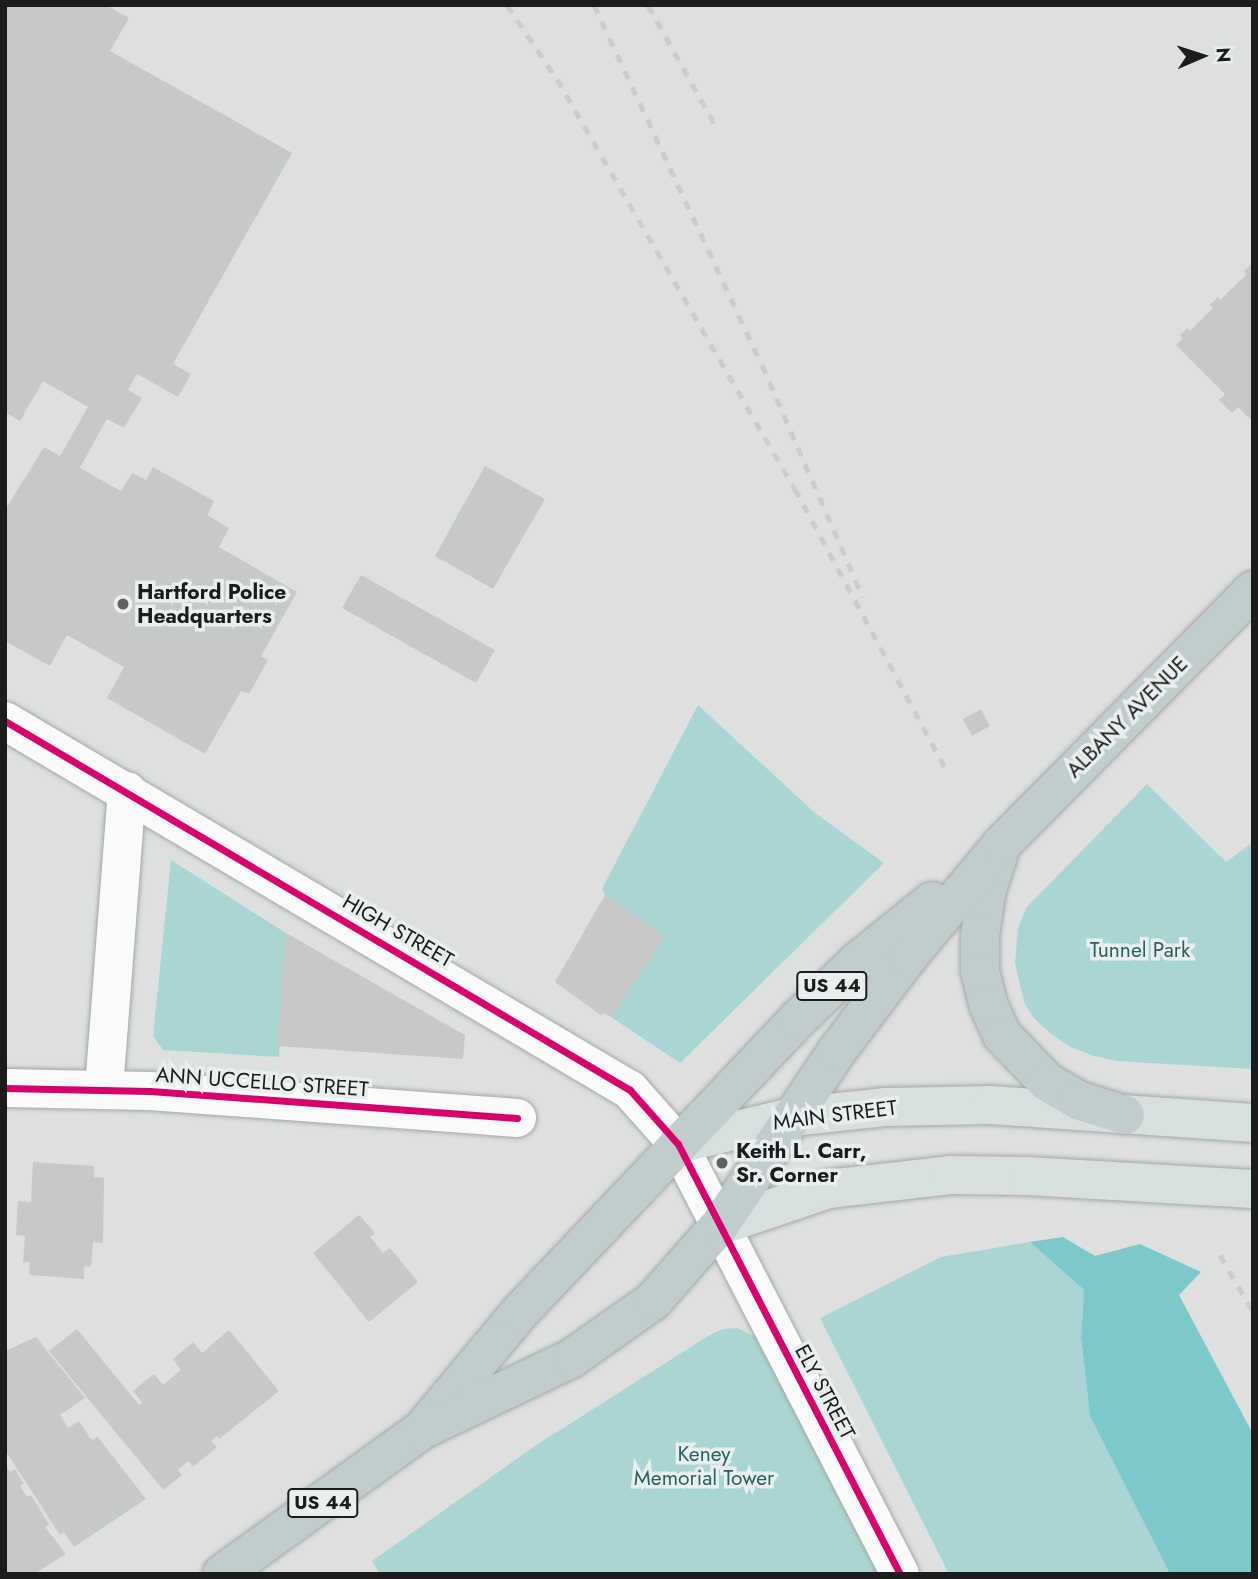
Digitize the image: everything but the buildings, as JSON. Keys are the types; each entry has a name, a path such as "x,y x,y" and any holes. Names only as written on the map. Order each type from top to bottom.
{"highway":[{"name":"ALBANY AVENUE","path":"719,1226 792,1117 908,957 1002,844 1253,590"},
{"name":"ALBANY AVENUE","path":"678,1144 858,961 1002,844"},
{"path":"1002,844 986,894 980,936 980,971 988,1004 1002,1035 1047,1082 1080,1101 1125,1115"},
{"name":"US 44","path":"422,1430 520,1311 678,1144"},
{"name":"US 44","path":"222,1574 422,1430 515,1388 572,1358 623,1325 653,1301 719,1226"}],"main road":[{"name":"MAIN STREET","path":"678,1144 792,1117 853,1108 916,1105 990,1105 1253,1123"},
{"path":"719,1226 828,1189 950,1175 1040,1177 1253,1189"}],"street":[{"name":"HIGH STREET","path":"5,721 128,791 630,1090 678,1144 719,1226"},
{"path":"104,1089 128,791"},
{"name":"ANN UCCELLO STREET","path":"5,1088 104,1089 517,1118"},
{"name":"ELY STREET","path":"719,1226 900,1574"}],"green space":[{"path":"698,705 815,813 884,863 680,1063 611,1017 665,936 605,895 602,889"},
{"name":"Tunnel Park","path":"1147,784 1226,862 1253,842 1253,1069 1116,1061 1094,1056 1070,1047 1050,1033 1033,1017 1024,1002 1015,963 1018,928 1026,908"},
{"path":"171,860 286,933 279,1057 163,1050 153,1036"},
{"path":"1030,1242 1084,1290 1081,1337 1090,1416 1170,1574 949,1574 820,1318 941,1257"},
{"name":"Keney Memorial Tower","path":"737,1328 758,1338 882,1574 380,1574 372,1561 535,1446 708,1336 723,1329"}],"shaded area":[{"path":"1063,1237 1095,1256 1140,1244 1201,1272 1179,1295 1253,1434 1253,1574 1170,1574 1090,1416 1081,1337 1084,1290 1030,1242"}],"railway":[{"path":"507,5 557,79 795,489 946,769"},
{"path":"594,5 762,365 863,597"},
{"path":"648,5 718,130"},
{"path":"1220,1255 1253,1312"}],"cycle path":[{"path":"5,721 630,1090 678,1144 900,1574"},
{"path":"5,1088 150,1091 517,1118"}],"place":[{"name":"Hartford Police Headquarters","path":"123,604"},
{"name":"Keith L. Carr, Sr. Corner","path":"722,1163"}]}
